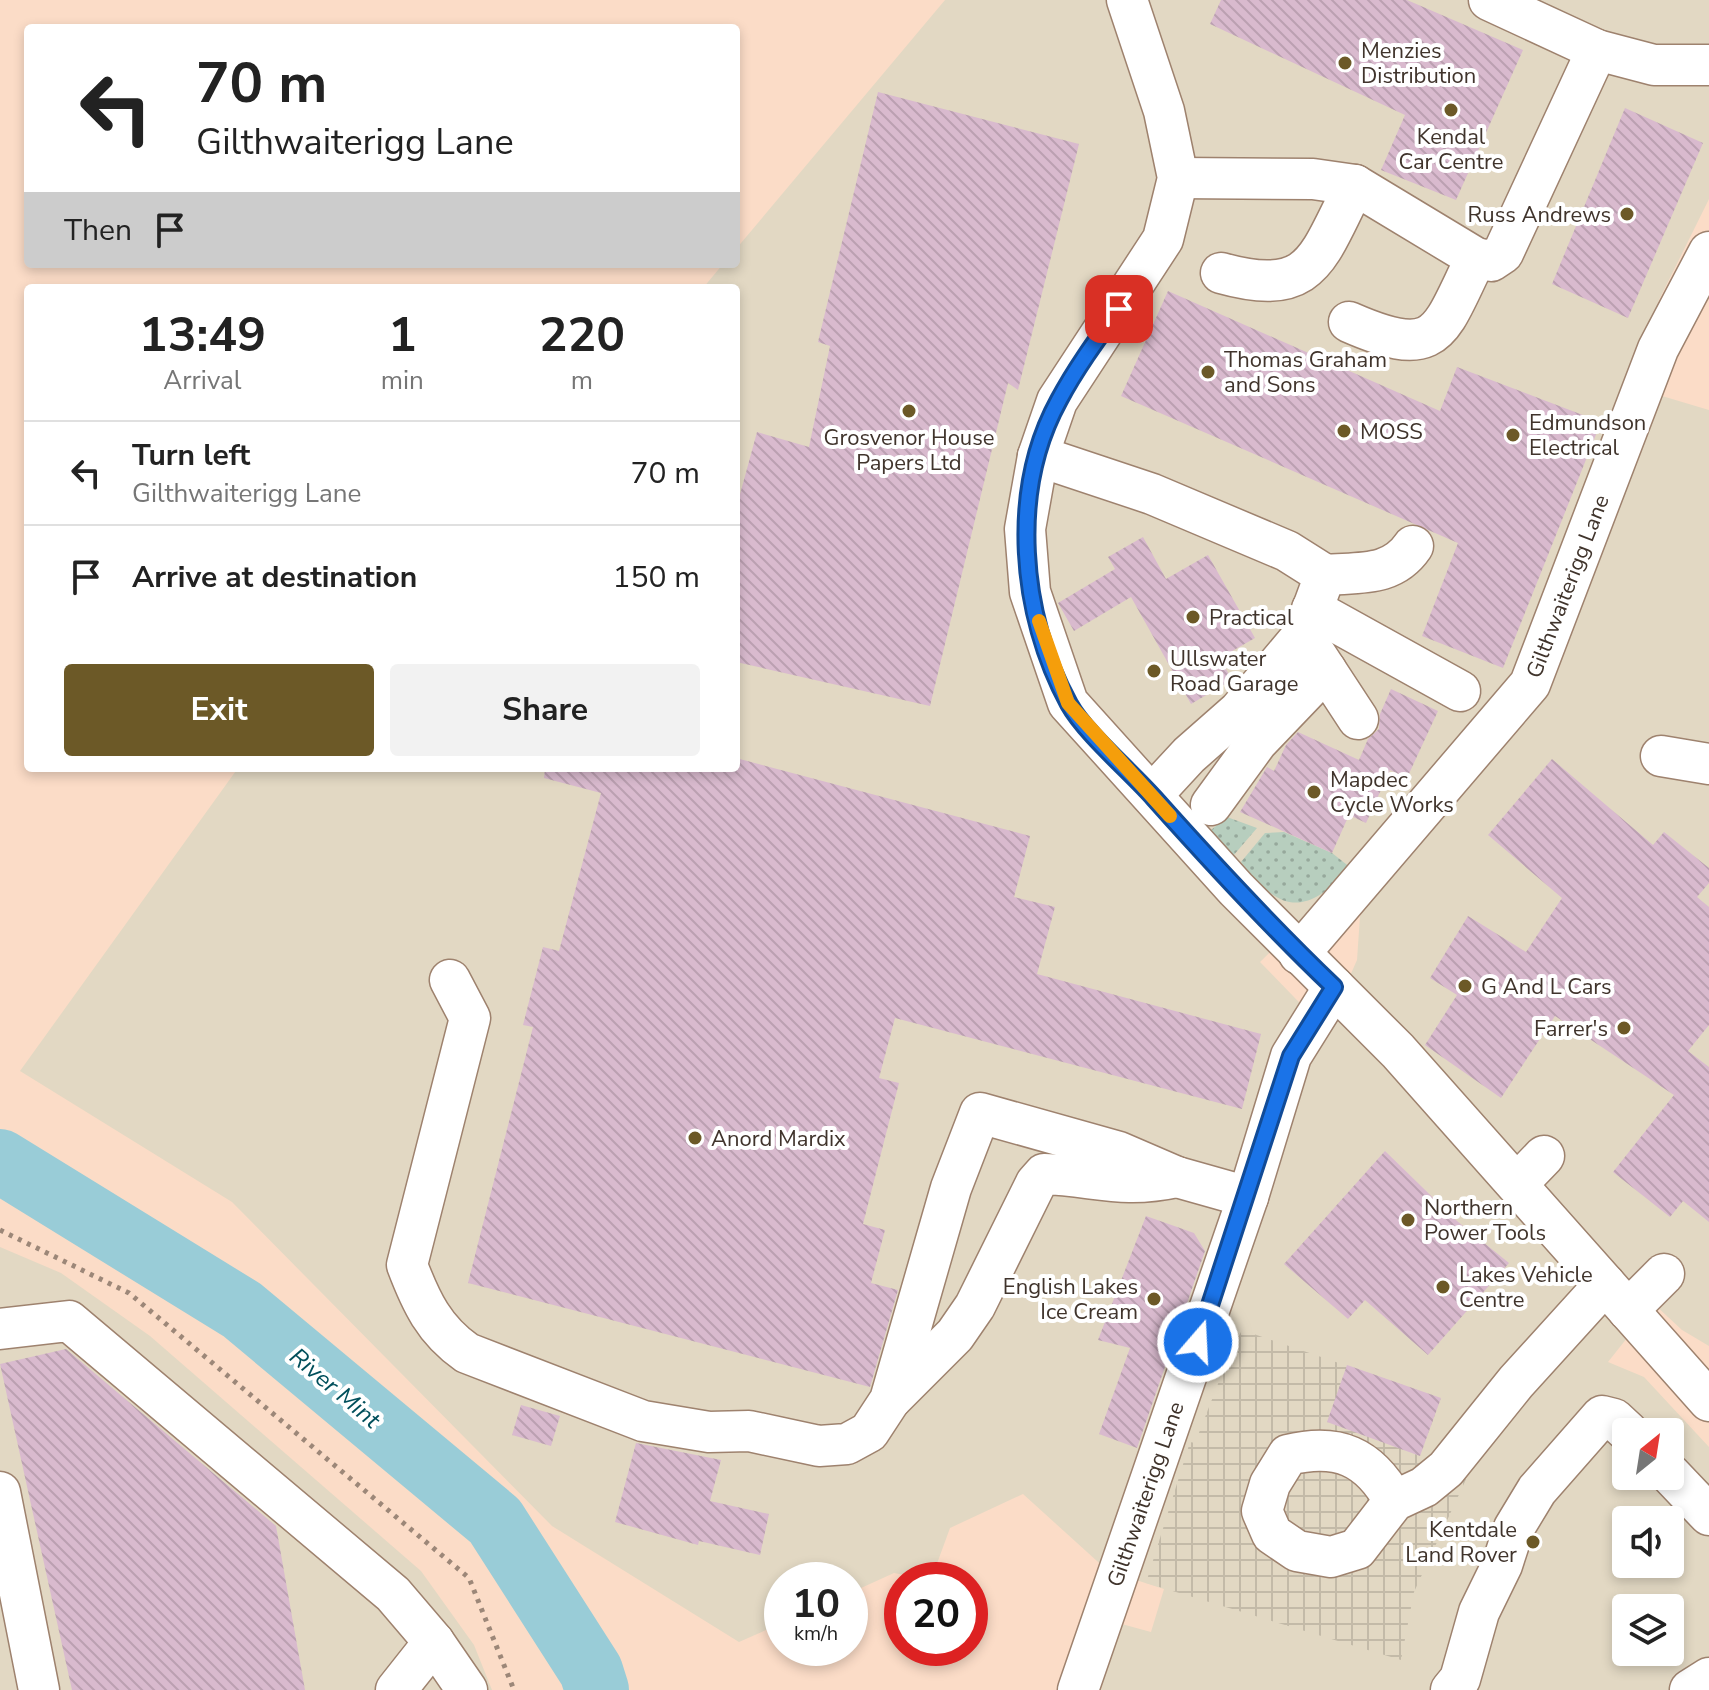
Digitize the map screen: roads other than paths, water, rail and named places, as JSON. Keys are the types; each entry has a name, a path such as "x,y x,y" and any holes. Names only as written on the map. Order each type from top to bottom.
{"street":[{"path":"1127,0 1164,111 1178,178 1163,239 1057,401 1038,456 1025,529 1030,592 1049,654 1075,713 1299,954 1398,1051 1530,1170 1616,1297 1709,1401"},
{"path":"1494,0 1597,50 1654,65 1709,65"},
{"path":"1178,178 1313,179 1355,185 1476,258 1491,261 1503,253 1597,50"},
{"path":"1221,273 1255,283 1284,282 1313,266 1355,185"},
{"name":"Gilthwaiterigg Lane","path":"1299,954 1530,684 1658,349 1709,252"},
{"path":"1349,322 1380,336 1425,340 1441,329 1476,258"},
{"path":"1038,456 1166,500 1287,551 1313,606 1326,670 1358,719"},
{"path":"1152,795 1189,755 1239,711 1313,606 1403,562 1413,546"},
{"path":"1313,606 1460,691"},
{"path":"1211,805 1257,742 1326,670"},
{"path":"1661,756 1709,764"},
{"path":"450,980 470,1018 407,1265 418,1295 443,1336 467,1353 643,1421 709,1432 749,1431 833,1447 847,1444 869,1432 890,1400 955,1335 969,1316 1036,1183 1044,1174 1111,1184 1148,1183 1177,1177"},
{"name":"Gilthwaiterigg Lane","path":"1078,1690 1248,1197 1291,1056 1334,987"},
{"path":"890,1400 951,1188 980,1113 1119,1152 1177,1177 1248,1197"},
{"path":"1394,1501 1440,1476 1516,1382 1616,1297 1664,1274"},
{"path":"0,1329 69,1321 393,1594 434,1642 467,1690"},
{"path":"1451,1690 1460,1679 1479,1612 1502,1565 1514,1528 1537,1490 1602,1416 1612,1418"},
{"path":"1684,1489 1709,1515"},
{"path":"0,1492 39,1690"},
{"path":"396,1690 434,1642"},
{"path":"1690,1690 1709,1678"}],"waterway":[{"name":"River Mint","path":"0,1161 242,1310 495,1521 591,1671 597,1690"}],"place":[{"name":"Menzies Distribution","path":"1345,63"},
{"name":"Kendal Car Centre","path":"1451,110"},
{"name":"Russ Andrews","path":"1627,214"},
{"name":"Thomas Graham and Sons","path":"1208,372"},
{"name":"Grosvenor House Papers Ltd","path":"909,411"},
{"name":"MOSS","path":"1344,431"},
{"name":"Edmundson Electrical","path":"1513,435"},
{"name":"Practical","path":"1193,617"},
{"name":"Ullswater Road Garage","path":"1154,671"},
{"name":"Mapdec Cycle Works","path":"1314,792"},
{"name":"G And L Cars","path":"1465,986"},
{"name":"Farrer's","path":"1624,1028"},
{"name":"Anord Mardix","path":"695,1138"},
{"name":"Northern Power Tools","path":"1408,1220"},
{"name":"Lakes Vehicle Centre","path":"1443,1287"},
{"name":"English Lakes Ice Cream","path":"1154,1299"},
{"name":"Kentdale Land Rover","path":"1533,1542"}]}
